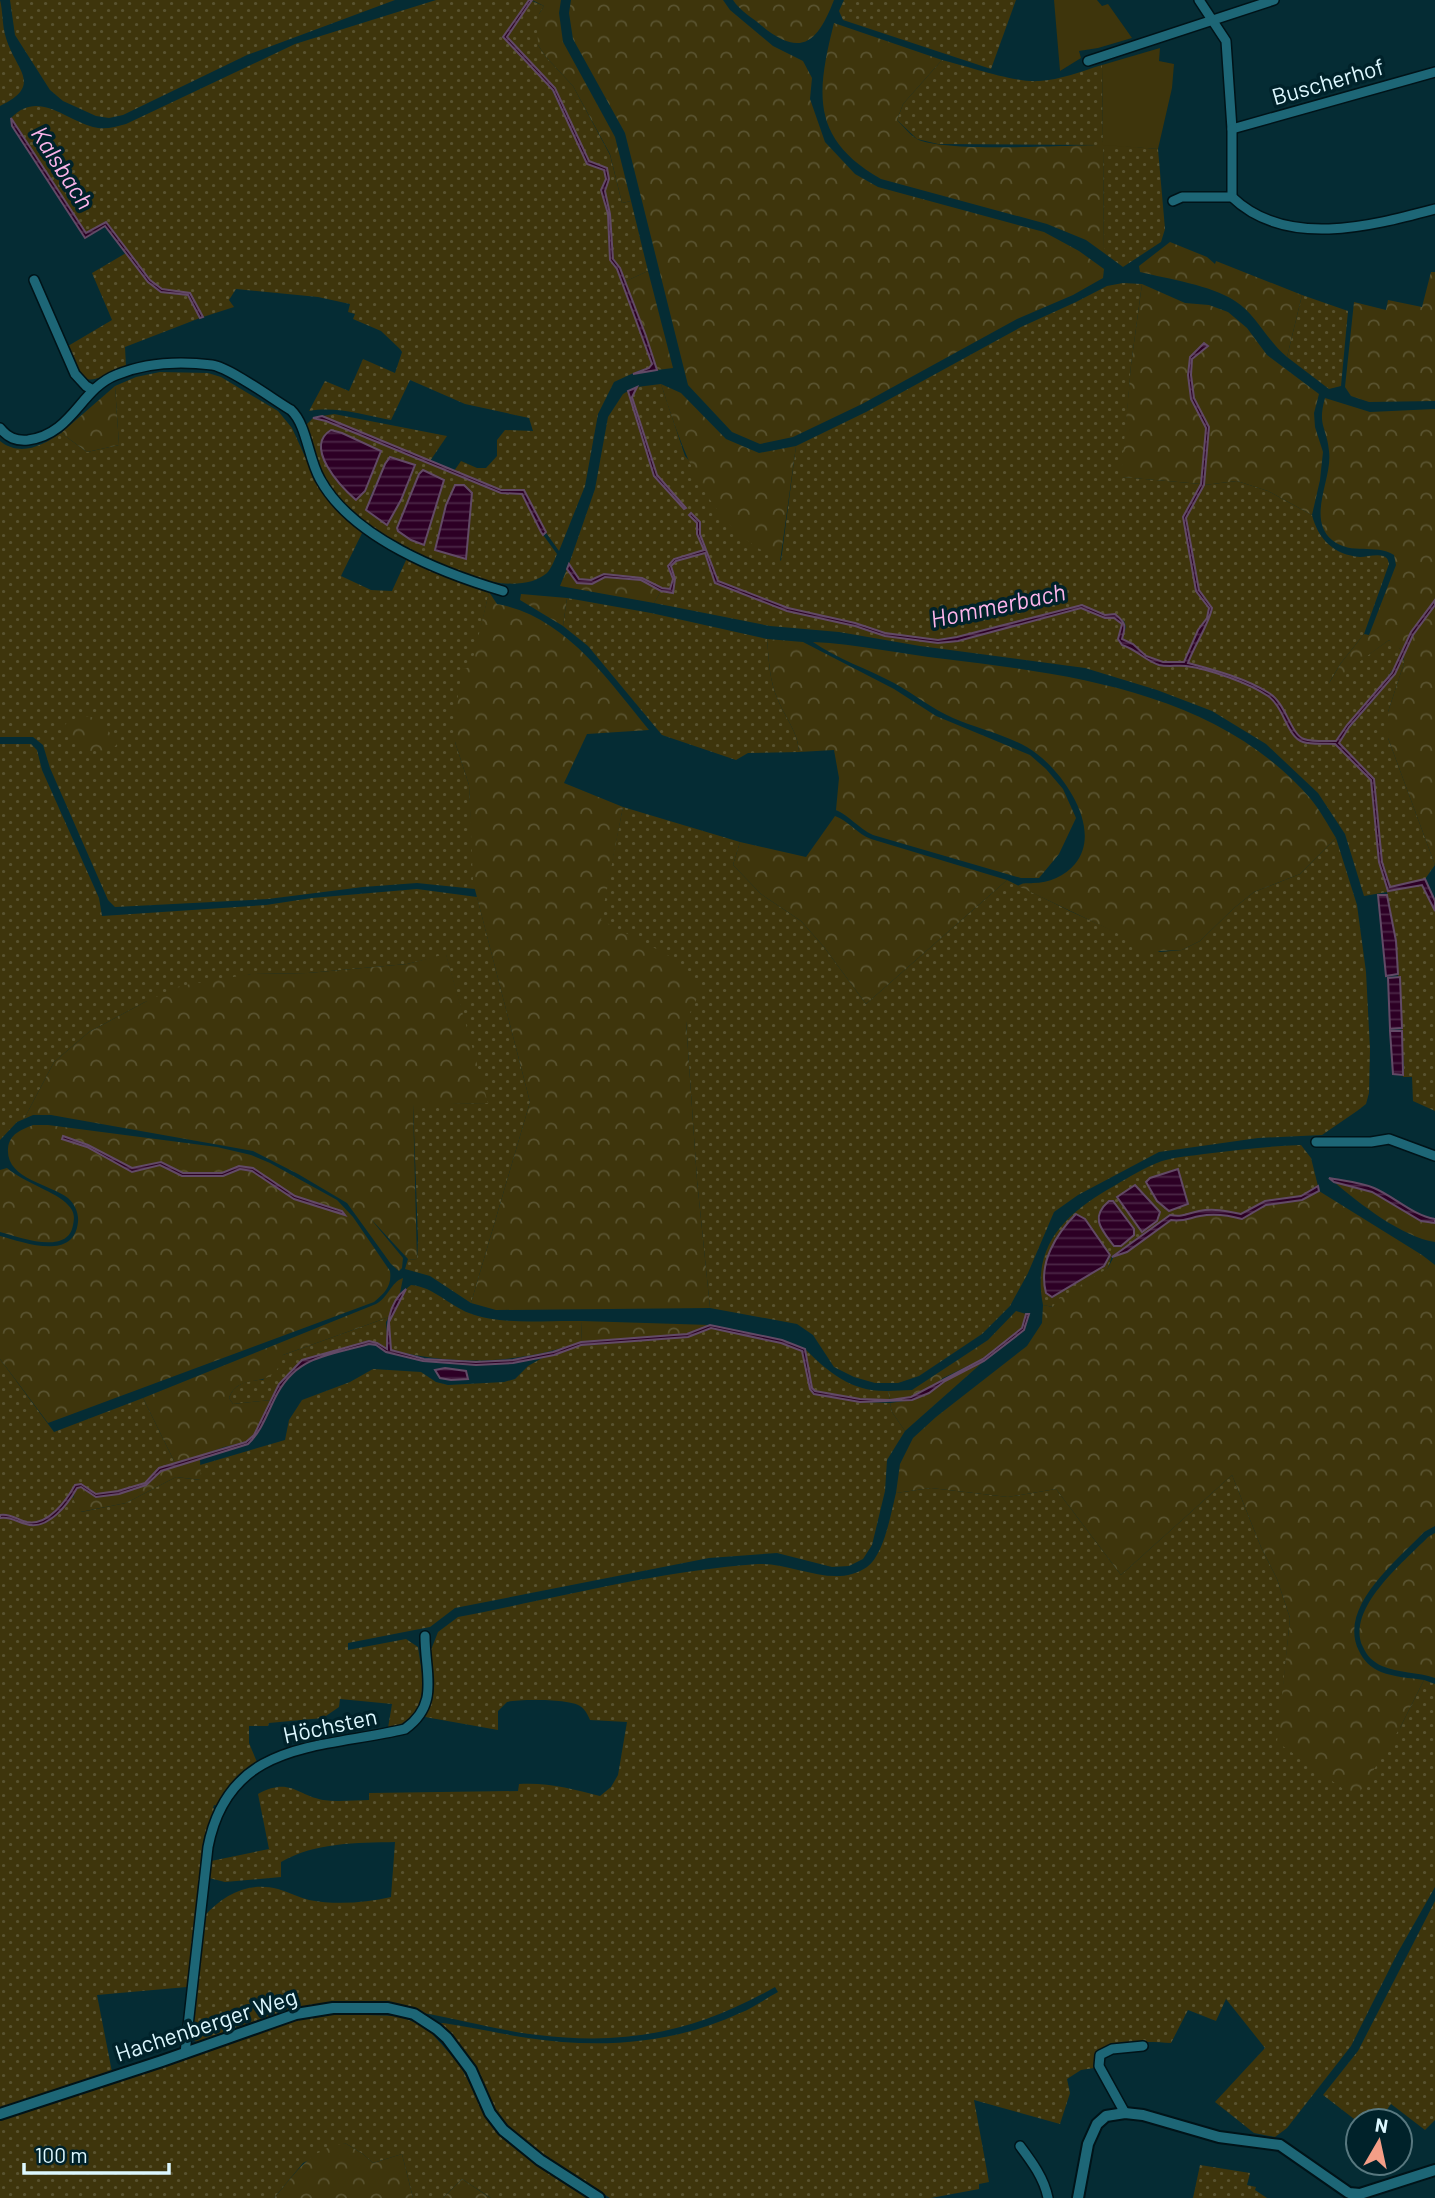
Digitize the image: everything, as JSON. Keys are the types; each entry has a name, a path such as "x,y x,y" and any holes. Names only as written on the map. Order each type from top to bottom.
{"street":[{"path":"1199,0 1226,41 1232,129 1232,197"},
{"path":"1088,61 1274,0"},
{"name":"Buscherhof","path":"1232,129 1435,72"},
{"path":"1173,201 1182,197 1232,197 1259,217 1311,229 1363,226 1435,209"},
{"path":"34,280 75,374 93,390"},
{"path":"0,428 6,435 18,441 41,438 61,425 80,408 93,390 114,375 142,366 173,363 220,367 291,410 299,418 310,459 321,481 338,505 365,528 438,569 503,591"},
{"path":"1316,1142 1371,1142 1389,1139 1435,1156"},
{"name":"Höchsten","path":"185,2053 208,1847 216,1818 247,1775 257,1766 324,1742 405,1729 413,1723 421,1716 428,1697 425,1636"},
{"name":"Hachenberger Weg","path":"0,2114 296,2014 333,2008 388,2008 414,2014 426,2020 447,2038 471,2070 490,2113 503,2130 540,2160 599,2198"},
{"path":"1125,2113 1099,2066 1100,2056 1112,2049 1143,2046"},
{"path":"1078,2198 1088,2144 1097,2124 1106,2116 1125,2113 1143,2115 1219,2137 1280,2145 1336,2186 1361,2196 1435,2170"},
{"path":"1020,2146 1037,2169 1048,2198"}],"green space":[{"path":"0,0 6,38 20,68 24,84 21,91 0,106"},
{"path":"10,0 395,0 247,55 123,115 109,118 96,116 63,101 50,90 15,35"},
{"path":"436,0 529,0 504,37 552,90 587,164 604,170 606,179 601,190 608,214 610,260 617,269 652,364 649,368 614,382 598,414 585,486 559,551 544,530 524,490 501,490 454,471 461,461 477,468 486,468 497,456 497,440 505,430 533,431 529,418 465,404 410,380 391,420 340,410 309,411 325,381 349,391 363,359 395,373 402,352 381,331 353,319 355,314 348,312 350,304 318,297 236,289 229,300 234,307 203,317 190,293 162,289 150,280 106,222 86,234 11,118 31,106 41,106 93,127 106,128 126,124 295,44"},
{"path":"532,0 561,0 559,13 563,42 615,137 631,201 622,203 610,154 573,86 538,45 537,25 544,6"},
{"path":"571,0 723,0 730,10 773,46 803,61 812,78 810,99 825,142 855,174 878,187 1044,232 1079,251 1104,269 1103,278 1073,295 1017,319 862,404 793,437 760,444 732,432 688,385 625,133 573,39 569,13"},
{"path":"733,0 834,0 815,35 798,43 776,36"},
{"path":"844,0 1016,0 991,69 843,20 839,11"},
{"path":"1054,0 1097,0 1102,6 1108,4 1132,38 1079,51 1081,58 1060,71"},
{"path":"532,1 544,6 539,14 538,45 573,86 610,155 622,203 631,201 648,271 624,282 620,268 613,259 610,214 604,191 609,179 607,168 589,162 555,88 507,37"},
{"path":"834,23 942,60 903,104 897,120 917,139 952,146 978,147 1103,145 1104,253 1086,240 1047,224 881,179 858,164 842,148 824,113 824,72"},
{"path":"1160,48 1159,61 1174,64 1172,88 1158,149 1103,145 1102,65"},
{"path":"942,60 1029,81 1055,79 1102,65 1103,144 1158,149 1165,229 1161,242 1123,267 1104,253 1103,145 938,144 917,139 897,120 903,104"},
{"path":"1170,242 1207,257 1215,264 1216,261 1302,295 1287,357 1250,313 1225,295 1140,272 1139,266"},
{"path":"126,253 148,282 161,292 188,295 200,318 125,347 126,367 89,379 79,371 68,346 112,320 92,273"},
{"path":"648,271 673,368 657,370 624,282"},
{"path":"1431,272 1435,272 1435,401 1369,402 1351,396 1345,387 1354,302 1386,310 1388,300 1422,307"},
{"path":"1142,284 1131,365 1122,477 1201,484 1183,518 1196,591 1209,608 1207,618 1198,630 1184,662 1149,657 1124,642 1122,639 1126,627 1124,621 1115,614 1105,615 1082,605 938,640 885,633 855,623 788,608 718,581 700,534 699,522 697,534 704,550 674,559 668,566 673,579 670,589 642,578 604,574 591,580 579,579 569,564 595,489 608,417 623,394 628,391 654,476 686,508 657,475 632,397 637,387 661,384 685,456 781,561 796,446 866,412 1021,327 1107,286"},
{"path":"1142,284 1185,303 1209,305 1228,312 1247,328 1267,355 1319,394 1314,413 1315,427 1323,452 1312,515 1268,491 1237,481 1204,485 1209,427 1194,398 1190,357 1191,399 1206,428 1201,484 1121,477 1131,365"},
{"path":"1302,295 1348,311 1341,386 1329,389 1287,357"},
{"path":"160,372 208,373 221,377 278,411 292,428 317,483 335,507 363,531 341,576 371,590 392,591 407,558 489,592 455,742 469,785 475,889 417,883 268,899 115,907 108,900 50,768 43,745 33,737 0,737 0,441 15,448 31,448 61,433 87,452 119,445 115,386 136,377"},
{"path":"661,384 681,393 726,439 759,453 796,446 780,562 744,538 714,506 683,447"},
{"path":"115,386 119,445 87,452 61,433"},
{"path":"1325,398 1370,412 1435,409 1435,600 1411,632 1402,653 1389,640 1328,685 1364,634 1369,635 1396,565 1394,555 1379,550 1340,545 1325,531 1321,521 1321,509 1329,462 1328,443 1322,421"},
{"path":"334,414 447,436 430,461 322,416"},
{"path":"313,418 326,421 501,493 522,493 541,532 557,554 550,569 527,582 501,583 471,577 440,565 381,534 334,494 318,466 306,425","holes":["324,435 357,500 337,480 320,445","387,460 408,485 387,525 370,497","421,471 444,480 424,544 411,540 397,528","455,485 464,485 472,493 466,559 436,550 446,505"]},
{"path":"1237,481 1268,491 1312,515 1323,538 1342,553 1360,557 1383,556 1388,560 1389,564 1364,634 1329,683 1389,640 1400,649 1400,658 1385,681 1336,741 1304,739 1295,732 1280,704 1269,693 1229,675 1187,663 1212,608 1199,590 1186,518 1204,485"},
{"path":"705,553 716,583 787,611 855,626 885,636 938,643 1081,608 1105,618 1114,618 1122,623 1118,639 1122,645 1159,665 1206,670 1250,686 1273,701 1298,739 1307,743 1335,744 1371,780 1379,862 1388,891 1422,885 1435,911 1435,1111 1413,1101 1412,1077 1403,1077 1396,941 1387,892 1364,896 1345,834 1318,793 1266,744 1212,711 1157,690 1085,668 920,646 839,632 770,626 654,603 661,591 673,592 675,579 671,567 676,561"},
{"path":"567,569 577,583 592,584 604,577 641,580 661,591 654,603 560,586"},
{"path":"489,592 497,604 521,611 564,636 601,671 649,730 587,734 564,783 623,807 601,920 668,955 701,990 686,1021 697,1180 710,1308 496,1310 471,1303 530,1102 473,882 469,785 455,742 454,722 462,669 471,667"},
{"path":"521,594 567,598 563,626 520,600"},
{"path":"567,598 651,613 767,639 773,685 794,732 799,752 748,753 736,760 662,735 588,646 563,626"},
{"path":"1435,605 1435,865 1388,738 1388,712 1406,649"},
{"path":"767,639 803,642 894,689 936,716 1030,755 1063,789 1076,818 1059,854 1039,878 1021,878 873,835 836,810 839,778 834,750 799,752 794,732 773,685"},
{"path":"813,642 994,665 1093,682 1142,695 1188,712 1232,734 1273,763 1310,798 1336,838 1300,874 1254,892 1200,941 1182,950 1135,952 1125,937 1018,886 1045,882 1062,875 1075,864 1083,850 1085,835 1077,804 1069,789 1048,763 1019,743 945,714 894,683 832,654"},
{"path":"1403,657 1404,663 1388,712 1388,738 1435,865 1425,879 1390,888 1382,862 1374,779 1339,743 1381,691"},
{"path":"89,716 102,724 112,736 117,744 112,750 90,751 65,732 64,726 69,720"},
{"path":"0,744 31,744 37,750 42,770 99,898 102,916 266,905 312,898 417,889 477,897 530,1102 471,1303 430,1276 405,1269 408,1259 417,1260 413,1104 487,1103 446,955 407,964 308,973 251,974 145,1002 89,1032 54,1062 24,1119 17,1122 0,1140"},
{"path":"623,807 740,842 733,865 761,894 801,921 866,1004 1007,880 1160,952 1182,950 1200,941 1254,892 1300,874 1336,838 1357,905 1366,972 1370,1049 1369,1093 1366,1104 1322,1135 1258,1138 1159,1152 1078,1195 1054,1212 1028,1273 1010,1306 982,1334 919,1376 898,1383 875,1383 854,1377 834,1367 813,1335 797,1324 710,1308 697,1180 686,1021 600,920"},
{"path":"835,816 871,839 1007,880 866,1004 801,921 761,894 733,865 740,842 806,857"},
{"path":"446,954 488,1103 413,1105 417,1260 408,1259 370,1218 403,1258 399,1271 391,1264 347,1203 253,1151 51,1115 33,1115 24,1119 54,1062 89,1032 180,986 251,974 308,973 407,964"},
{"path":"33,1125 217,1147 251,1155 270,1163 337,1200 353,1217 390,1271 389,1285 374,1302 48,1423 0,1359 0,1236 34,1245 58,1246 67,1242 74,1234 78,1222 76,1209 68,1198 21,1174 9,1159 11,1140 16,1133","holes":["62,1139 88,1145 132,1169 161,1162 183,1173 222,1173 239,1166 253,1168 295,1196 342,1211 344,1215 294,1199 252,1171 240,1169 222,1176 182,1176 160,1165 132,1172 87,1147"]},
{"path":"1301,1145 1311,1158 1318,1186 1301,1196 1265,1201 1241,1214 1210,1210 1170,1216 1112,1256 1108,1268 1053,1307 1043,1305 1042,1265 1048,1248 1067,1220 1097,1196 1143,1169 1167,1160","holes":["1135,1185 1160,1212 1117,1197","1062,1229 1100,1240 1110,1255 1109,1260 1044,1285 1048,1256"]},
{"path":"7,1168 63,1200 72,1210 73,1225 62,1240 42,1242 0,1232 0,1170"},
{"path":"1334,1182 1372,1192 1421,1221 1435,1223 1435,1242 1395,1227"},
{"path":"1319,1191 1435,1265 1435,1526 1424,1532 1373,1586 1356,1618 1354,1634 1359,1651 1374,1668 1391,1675 1424,1680 1400,1728 1356,1798 1277,1742 1290,1618 1277,1579 1232,1475 1121,1575 1056,1489 1008,1497 931,1488 896,1493 900,1464 913,1438 1027,1346 1042,1323 1043,1305 1053,1307 1057,1300 1108,1268 1113,1258 1171,1220 1211,1215 1242,1219 1266,1205 1302,1200"},
{"path":"403,1278 400,1293 389,1317 283,1355 279,1367 272,1374 234,1389 229,1398 233,1404 271,1400 254,1435 246,1442 224,1447 176,1465 143,1398 376,1304"},
{"path":"411,1285 427,1289 461,1310 496,1320 582,1321 581,1342 534,1355 486,1360 439,1359 391,1350 389,1322 406,1289"},
{"path":"1016,1311 1026,1314 1022,1328 982,1359 943,1378 928,1390 911,1397 890,1400 888,1391 912,1390 988,1340"},
{"path":"389,1317 386,1322 388,1349 369,1341 302,1360 279,1384 271,1400 233,1404 229,1398 234,1389 243,1383 263,1380 283,1355"},
{"path":"582,1321 710,1325 688,1334 581,1342"},
{"path":"711,1328 781,1343 802,1351 810,1389 814,1394 860,1402 890,1403 892,1412 905,1431 887,1460 885,1491 872,1545 863,1559 849,1566 832,1567 777,1553 709,1558 455,1608 430,1627 348,1643 348,1650 406,1639 418,1647 423,1697 414,1716 388,1728 392,1704 340,1699 339,1707 323,1718 249,1726 249,1743 257,1762 235,1782 218,1806 214,1805 216,1810 204,1837 187,1987 97,1995 112,2072 0,2109 0,1518 27,1525 40,1524 53,1517 72,1496 81,1512 126,1503 176,1477 200,1480 200,1465 285,1440 289,1420 302,1400 350,1382 373,1369 421,1372 436,1382 448,1385 504,1382 515,1379 528,1366 544,1357 581,1345 688,1337"},
{"path":"805,1349 842,1379 863,1388 888,1391 890,1400 860,1399 816,1391 812,1388"},
{"path":"0,1359 54,1432 143,1398 176,1465 159,1468 145,1483 118,1491 96,1494 81,1484 75,1485 55,1511 35,1522 0,1515"},
{"path":"984,1361 905,1431 892,1412 890,1403 911,1400 929,1393 945,1381"},
{"path":"200,1459 201,1480 176,1477 126,1503 80,1512 73,1499 76,1488 81,1487 96,1497 146,1485 161,1471"},
{"path":"1232,1475 1277,1579 1290,1618 1278,1742 1400,1728 1424,1680 1435,1684 1435,1887 1397,1954 1351,2046 1287,2128 1275,2137 1254,2133 1215,2102 1265,2048 1226,1999 1216,2021 1188,2010 1171,2043 1141,2042 1120,2045 1094,2057 1094,2068 1081,2070 1067,2079 1070,2093 1060,2124 974,2100 989,2182 979,2184 979,2189 931,2198 610,2198 524,2143 507,2129 438,2024 555,2041 636,2041 689,2032 715,2023 750,2009 778,1992 775,1987 718,2015 661,2032 632,2036 571,2038 538,2035 422,2013 407,2006 333,2004 302,2008 198,2043 190,2038 205,1915 220,1901 247,1888 257,1887 278,1889 309,1900 340,1903 391,1897 395,1842 337,1845 294,1855 281,1862 281,1877 225,1882 209,1878 211,1861 269,1849 258,1794 269,1789 286,1787 323,1800 369,1800 369,1793 518,1791 519,1784 540,1784 600,1796 611,1787 618,1775 627,1722 590,1720 580,1706 544,1700 507,1702 498,1711 498,1730 425,1717 433,1697 429,1655 438,1632 458,1617 645,1579 720,1568 772,1564 828,1576 854,1573 867,1567 878,1553 896,1493 931,1488 1008,1497 1056,1489 1121,1575"},
{"path":"1435,1533 1435,1678 1395,1670 1376,1663 1363,1647 1360,1632 1362,1617 1380,1587"},
{"path":"1435,1901 1435,2120 1425,2130 1414,2122 1414,2107 1395,2107 1391,2104 1389,2107 1344,2107 1344,2111 1323,2095 1358,2051"},
{"path":"333,2014 400,2016 427,2028 460,2065 486,2116 500,2136 518,2151 591,2198 491,2198 462,2179 443,2198 413,2198 402,2154 373,2163 345,2143 303,2163 274,2198 0,2198 0,2120 281,2024"},
{"path":"345,2143 373,2163 402,2154 413,2198 274,2198 304,2163 332,2146"},
{"path":"1200,2165 1250,2173 1247,2185 1256,2187 1255,2190 1267,2198 1193,2198"},
{"path":"462,2179 489,2197 491,2198 443,2198"}],"shaded area":[{"path":"529,0 532,0 507,37 555,88 589,161 607,168 609,179 605,191 610,214 613,259 620,268 657,370 633,374 649,368 652,364 617,269 610,260 608,214 601,190 606,179 604,170 587,164 553,90 503,37"},
{"path":"11,118 86,233 106,222 150,280 162,289 190,293 203,317 200,318 188,295 161,292 148,282 105,226 85,238 12,126"},
{"path":"1204,343 1208,346 1192,359 1191,375 1194,398 1209,427 1204,485 1186,518 1199,590 1212,608 1188,663 1240,679 1269,693 1280,704 1295,732 1304,739 1336,741 1392,673 1411,632 1435,600 1435,605 1413,635 1395,674 1349,727 1339,743 1374,779 1382,862 1390,887 1425,879 1435,901 1435,911 1422,885 1388,891 1379,862 1371,780 1335,744 1303,742 1298,739 1273,701 1250,686 1206,670 1159,665 1122,645 1118,639 1122,624 1114,618 1105,618 1081,608 958,641 938,643 885,636 855,626 787,611 715,583 705,553 676,561 671,566 675,579 673,593 661,591 641,580 605,577 592,584 577,583 567,569 569,564 579,579 591,580 604,574 642,578 670,589 673,579 668,566 674,559 704,550 697,534 697,523 689,515 691,513 700,522 700,534 718,581 788,608 855,623 885,633 938,640 1082,605 1105,615 1115,614 1124,625 1122,639 1133,644 1146,656 1163,662 1184,662 1198,630 1207,618 1209,608 1196,591 1183,517 1201,484 1206,428 1191,399 1188,375 1190,357"},
{"path":"637,387 632,397 657,475 686,508 684,509 654,476 628,391"},
{"path":"322,416 501,490 524,490 546,532 543,535 522,494 501,493 313,418"},
{"path":"331,430 381,451 365,491 356,500 334,477 323,456 323,437"},
{"path":"390,457 415,465 401,500 387,525 366,510"},
{"path":"423,470 444,480 424,545 411,540 397,528"},
{"path":"455,485 464,485 472,493 466,559 435,550 446,505"},
{"path":"1378,895 1387,895 1396,941 1398,974 1386,976"},
{"path":"1400,977 1402,1028 1390,1029 1388,978"},
{"path":"1390,1031 1402,1031 1403,1075 1393,1074"},
{"path":"63,1136 88,1145 132,1168 161,1162 183,1173 222,1173 239,1166 253,1168 295,1196 342,1211 345,1215 294,1199 252,1171 240,1169 223,1176 182,1176 160,1165 132,1172 87,1147 62,1139"},
{"path":"1178,1169 1188,1204 1169,1211 1157,1201 1146,1182 1150,1178"},
{"path":"1329,1178 1374,1188 1419,1214 1435,1219 1435,1223 1421,1221 1372,1192 1334,1182"},
{"path":"1135,1185 1160,1212 1157,1221 1142,1232 1117,1197"},
{"path":"1318,1186 1319,1191 1302,1200 1266,1205 1242,1219 1211,1215 1171,1220 1127,1252 1112,1257 1170,1215 1210,1210 1241,1214 1265,1201 1301,1196"},
{"path":"1109,1201 1113,1201 1134,1229 1134,1235 1121,1246 1114,1246 1100,1224 1100,1213"},
{"path":"1076,1214 1085,1219 1110,1255 1104,1266 1052,1297 1046,1293 1044,1282 1047,1260 1056,1240"},
{"path":"406,1289 389,1322 391,1350 424,1359 476,1362 513,1360 553,1352 581,1342 687,1334 710,1325 782,1340 805,1349 812,1388 815,1391 860,1399 890,1400 911,1397 983,1359 1022,1328 1026,1314 1029,1314 1024,1330 984,1361 912,1400 860,1402 814,1394 810,1389 802,1351 781,1343 711,1328 688,1337 581,1345 554,1355 513,1363 476,1365 423,1361 386,1352 369,1344 314,1359 293,1373 283,1384 260,1428 248,1444 161,1471 146,1485 119,1494 96,1497 81,1487 77,1488 63,1508 42,1524 26,1524 0,1518 0,1515 4,1515 27,1522 42,1520 61,1505 75,1485 81,1484 96,1494 118,1491 145,1483 159,1468 246,1442 254,1435 279,1384 302,1360 369,1341 387,1349 388,1324 392,1309 395,1301"},
{"path":"445,1368 466,1371 468,1379 440,1378 435,1370"}],"water label":[{"name":"Kalsbach","path":"62,168"},
{"name":"Hommerbach","path":"998,606"}]}
